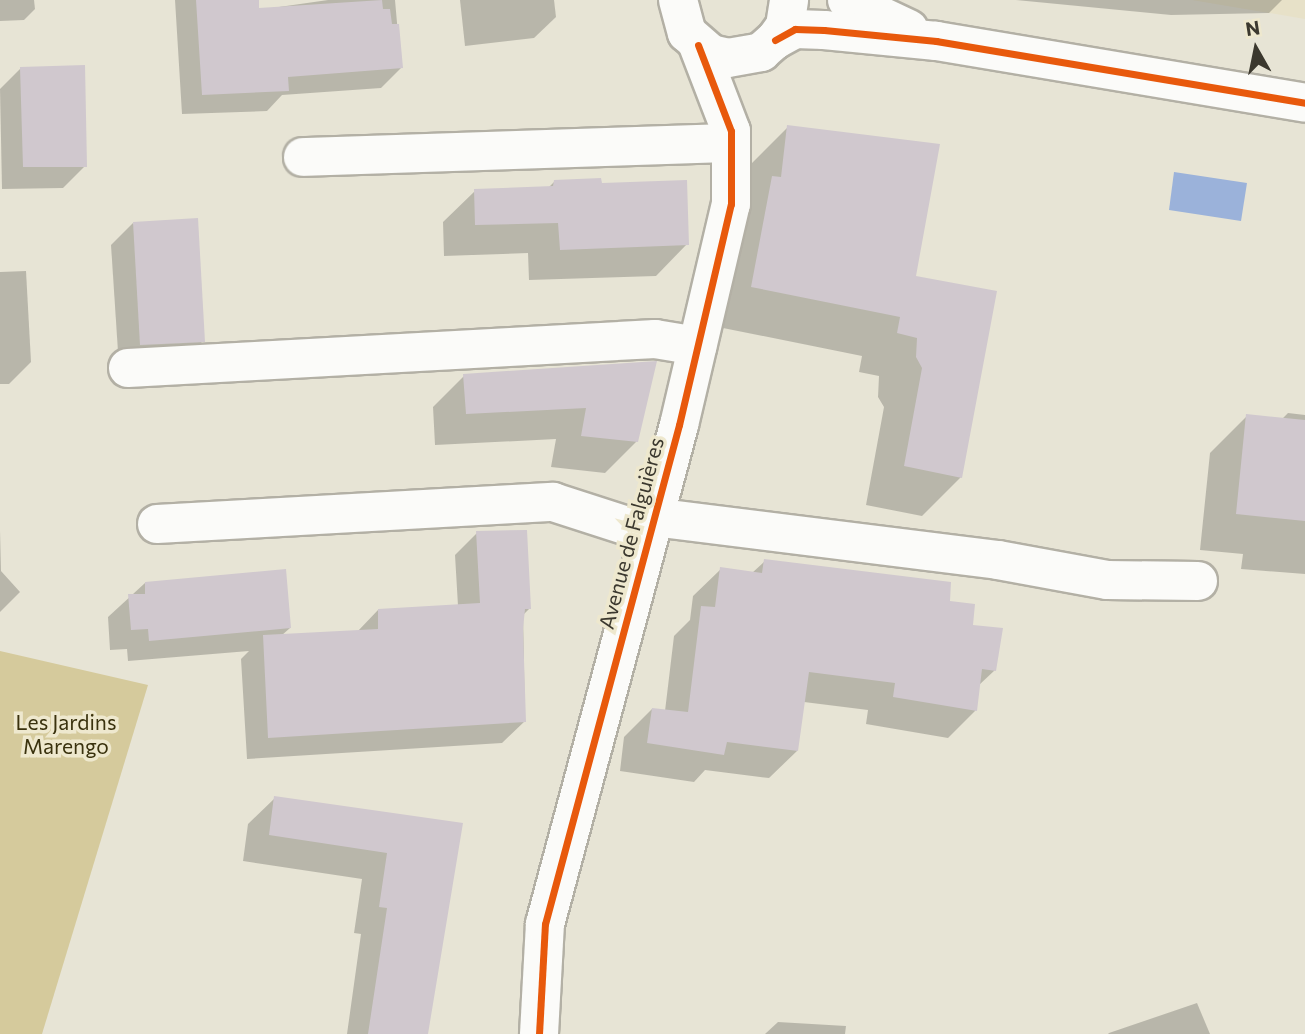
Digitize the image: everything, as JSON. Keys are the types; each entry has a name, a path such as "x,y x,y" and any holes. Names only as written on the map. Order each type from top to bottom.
{"street":[{"name":"Avenue de Falguières","path":"731,137 750,66 785,26 789,0"},
{"path":"847,0 936,41"},
{"name":"Avenue de Falguières","path":"539,1034 545,925 651,525 731,204 731,137 719,90 698,45 687,33 678,1"},
{"path":"698,45 728,58 768,46 795,29 824,30 936,41 1305,103"},
{"path":"303,157 731,137"},
{"path":"128,368 655,339 697,346"},
{"path":"157,524 553,502 651,525 998,560 1107,580 1198,581"}],"shaded area":[{"path":"1192,0 1305,0 1305,19"}],"green space":[{"name":"Les Jardins Marengo","path":"0,651 148,685 42,1034 0,1034"}],"water":[{"path":"1174,172 1247,183 1241,221 1169,210"}],"building":[{"path":"196,0 259,0 259,8 382,0 383,9 390,9 392,24 399,24 403,68 288,77 289,91 202,95"},
{"path":"85,65 87,167 23,167 20,67"},
{"path":"787,125 940,144 916,276 997,291 962,478 904,466 922,368 916,357 917,338 897,333 900,317 751,287 772,176 781,177"},
{"path":"601,178 602,183 687,180 689,245 560,250 558,223 475,225 474,189 553,186 554,180"},
{"path":"198,218 205,342 140,345 133,222"},
{"path":"657,361 638,442 581,436 586,408 466,414 463,374"},
{"path":"1246,414 1305,420 1305,521 1236,514"},
{"path":"527,530 531,609 525,609 523,629 526,722 268,738 263,635 378,629 378,609 480,603 476,531"},
{"path":"764,559 951,582 950,601 975,604 973,625 1003,628 996,671 982,669 977,711 893,697 895,683 809,672 798,751 727,742 724,755 647,743 652,708 688,712 701,606 715,607 720,567 762,573"},
{"path":"286,569 291,628 149,641 148,629 131,630 128,594 145,594 145,582"},
{"path":"274,796 463,823 428,1034 368,1034 387,908 379,907 387,853 269,835"}],"cycle path":[{"path":"775,40 795,29 936,41 1305,103"},
{"path":"539,1034 545,924 679,425 731,204 731,131 698,45"}]}
